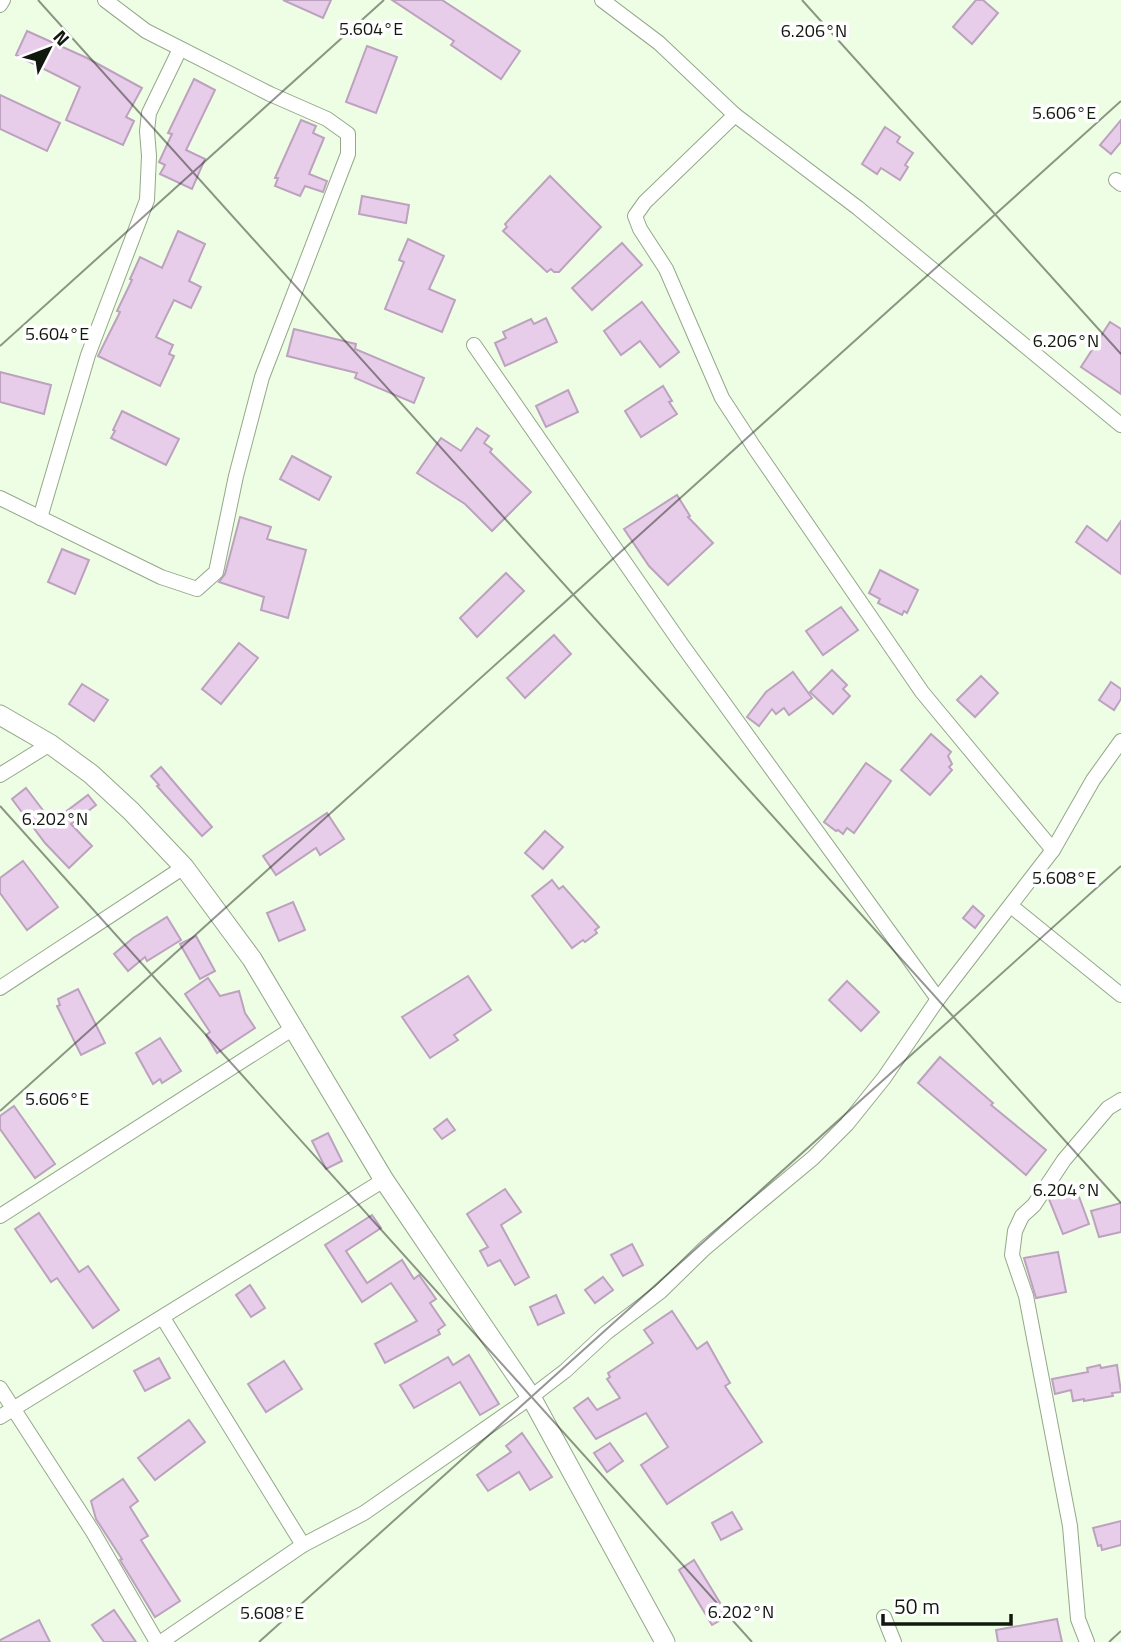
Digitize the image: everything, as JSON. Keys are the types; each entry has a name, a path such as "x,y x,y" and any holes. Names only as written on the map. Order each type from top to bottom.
{"street":[{"path":"0,5 3,0"},
{"path":"0,498 161,576 197,589 216,572 236,476 262,377 348,154 348,134 327,120 146,32 105,0"},
{"path":"602,0 659,43 735,115 858,208 1121,425"},
{"path":"40,518 88,355 147,200 149,113 180,49"},
{"path":"735,115 645,202 635,216 640,229 666,270 722,398 754,447 922,692 1053,850"},
{"path":"474,345 682,645 938,999"},
{"path":"0,715 50,744 91,774 131,811 184,867 252,960 384,1180 531,1397 665,1642"},
{"path":"0,1388 6,1413 93,1532 159,1642 303,1545 364,1513 531,1397 565,1371 606,1333 660,1292 705,1248 813,1158 847,1124 884,1077 938,999 1053,850 1093,780 1121,741"},
{"path":"0,775 50,744"},
{"path":"0,988 184,867"},
{"path":"1011,906 1121,995"},
{"path":"0,1216 292,1029"},
{"path":"1087,1642 1078,1619 1068,1515 1026,1296 1012,1255 1015,1231 1022,1216 1034,1205 1081,1139 1108,1108 1121,1100"},
{"path":"6,1413 384,1180"},
{"path":"163,1318 303,1545"},
{"path":"884,1617 894,1642"}],"building":[{"path":"283,0 331,0 323,18"},
{"path":"392,0 442,0 520,51 501,79 451,45 454,41"},
{"path":"976,0 983,0 998,13 972,44 953,27"},
{"path":"27,31 87,58 142,88 126,117 134,121 123,145 66,120 80,87 16,55"},
{"path":"367,46 397,57 376,113 346,102"},
{"path":"194,79 215,90 186,150 205,159 192,189 160,174 165,165 159,162 172,134 168,133"},
{"path":"0,95 60,123 47,151 0,129"},
{"path":"301,120 316,126 313,133 324,138 309,174 327,181 323,192 305,186 300,196 275,186 278,178 275,178"},
{"path":"1121,120 1121,142 1111,154 1100,145"},
{"path":"885,127 900,137 897,142 913,153 900,180 881,168 877,174 862,164"},
{"path":"550,176 601,227 559,272 551,269 547,272 503,231 507,227 505,224"},
{"path":"362,196 409,205 406,223 359,214"},
{"path":"178,231 205,244 189,281 201,287 191,308 174,300 156,337 173,345 169,354 174,356 160,386 98,356 120,312 117,311 140,257 162,268"},
{"path":"408,239 444,256 429,289 455,300 442,332 385,309 404,262 399,260"},
{"path":"622,243 642,265 592,310 572,288"},
{"path":"642,302 679,352 660,367 640,341 621,355 604,331"},
{"path":"546,318 557,342 505,366 495,343 506,338 503,332 531,319 534,324"},
{"path":"1110,322 1121,329 1121,394 1081,367"},
{"path":"294,329 356,344 355,349 424,378 414,403 355,378 357,373 287,356"},
{"path":"0,372 51,385 44,414 0,402"},
{"path":"663,386 677,414 641,437 625,411"},
{"path":"568,390 578,412 546,427 536,406"},
{"path":"122,411 179,439 166,465 111,438"},
{"path":"477,428 489,436 484,443 492,449 490,452 531,492 492,531 465,504 417,473 441,438 461,451"},
{"path":"292,456 331,477 319,500 280,479"},
{"path":"677,495 690,516 688,517 713,543 668,585 649,566 624,529"},
{"path":"240,517 271,527 267,539 306,550 288,618 261,610 264,597 219,582 225,574"},
{"path":"1121,521 1121,574 1076,542 1087,526 1107,541"},
{"path":"62,549 89,560 75,594 48,582"},
{"path":"880,570 918,590 907,613 904,611 902,615 878,603 880,599 869,593"},
{"path":"506,573 524,591 477,637 460,618"},
{"path":"841,607 858,630 823,655 806,631"},
{"path":"554,635 571,654 525,698 507,678"},
{"path":"239,643 258,658 221,704 202,689"},
{"path":"832,670 847,685 843,689 850,696 833,714 810,692"},
{"path":"793,672 812,698 789,715 784,708 776,714 772,709 759,726 747,717 766,692"},
{"path":"981,676 998,693 975,717 957,700"},
{"path":"1111,682 1121,689 1121,699 1114,710 1099,700"},
{"path":"82,684 108,700 94,721 69,704"},
{"path":"931,734 951,752 948,756 952,770 930,795 901,770"},
{"path":"866,763 891,781 854,833 847,828 843,834 824,822"},
{"path":"161,767 212,827 202,836 151,776"},
{"path":"26,788 52,822 88,795 96,805 71,824 92,846 69,868 45,843 12,799"},
{"path":"327,813 344,839 320,855 316,848 276,875 263,856"},
{"path":"545,831 563,847 543,869 525,853"},
{"path":"23,861 58,907 27,930 0,893 0,878"},
{"path":"552,880 559,889 563,886 599,927 595,930 597,933 572,948 532,896"},
{"path":"293,902 305,930 279,941 267,913"},
{"path":"973,906 984,916 975,928 963,918"},
{"path":"167,917 181,940 147,961 145,957 128,971 114,954 133,938"},
{"path":"196,936 215,971 200,979 180,944"},
{"path":"468,976 491,1010 454,1035 458,1040 430,1058 402,1017"},
{"path":"208,978 220,996 239,991 245,1013 255,1028 217,1053 206,1035 210,1032 185,994"},
{"path":"847,981 879,1012 861,1031 829,1000"},
{"path":"78,989 105,1043 81,1055 57,1006 60,1005 58,999"},
{"path":"160,1038 181,1071 162,1083 160,1079 153,1084 136,1053"},
{"path":"940,1057 993,1103 991,1105 1046,1150 1026,1175 918,1083"},
{"path":"14,1106 55,1164 35,1178 0,1129 0,1116"},
{"path":"447,1119 455,1130 442,1139 434,1129"},
{"path":"328,1133 342,1161 326,1169 312,1141"},
{"path":"1074,1183 1089,1224 1063,1234 1049,1199 1055,1190"},
{"path":"505,1189 521,1212 501,1225 529,1277 515,1285 500,1260 488,1266 480,1251 488,1247 467,1214"},
{"path":"1121,1203 1121,1232 1099,1237 1091,1211"},
{"path":"39,1213 79,1272 88,1266 119,1310 93,1328 57,1278 51,1282 15,1229"},
{"path":"372,1215 381,1228 346,1251 367,1283 402,1260 414,1279 419,1275 436,1299 430,1303 445,1325 438,1330 440,1334 385,1363 375,1344 417,1321 391,1283 362,1302 325,1245"},
{"path":"632,1244 643,1265 623,1276 611,1255"},
{"path":"1058,1252 1066,1292 1036,1298 1024,1258"},
{"path":"603,1277 613,1290 595,1303 585,1290"},
{"path":"250,1285 265,1308 251,1317 236,1295"},
{"path":"556,1295 564,1313 538,1325 530,1307"},
{"path":"672,1311 697,1349 707,1342 730,1383 725,1386 762,1442 667,1504 641,1465 668,1447 646,1413 596,1439 574,1408 588,1398 597,1410 620,1398 607,1379 610,1377 608,1373 653,1343 644,1330"},
{"path":"469,1355 499,1404 480,1415 460,1382 414,1408 400,1385 448,1357 453,1365"},
{"path":"159,1358 170,1378 145,1391 134,1371"},
{"path":"284,1361 302,1389 266,1412 248,1384"},
{"path":"1100,1365 1101,1368 1117,1365 1121,1392 1084,1401 1073,1401 1071,1390 1055,1394 1052,1379 1088,1372 1087,1368"},
{"path":"189,1420 205,1442 155,1480 138,1458"},
{"path":"522,1433 552,1477 530,1490 519,1472 488,1491 477,1475 511,1452 506,1446"},
{"path":"610,1443 623,1461 607,1472 594,1453"},
{"path":"123,1479 138,1501 130,1507 148,1536 141,1540 180,1601 155,1617 96,1519 91,1501"},
{"path":"732,1512 742,1529 721,1540 712,1523"},
{"path":"1121,1521 1121,1545 1102,1550 1101,1545 1098,1546 1093,1528"},
{"path":"694,1560 728,1616 712,1625 679,1570"},
{"path":"114,1610 136,1642 104,1642 92,1625"},
{"path":"1057,1619 1062,1642 998,1642 996,1630"},
{"path":"39,1620 50,1642 0,1642 0,1640"}]}
